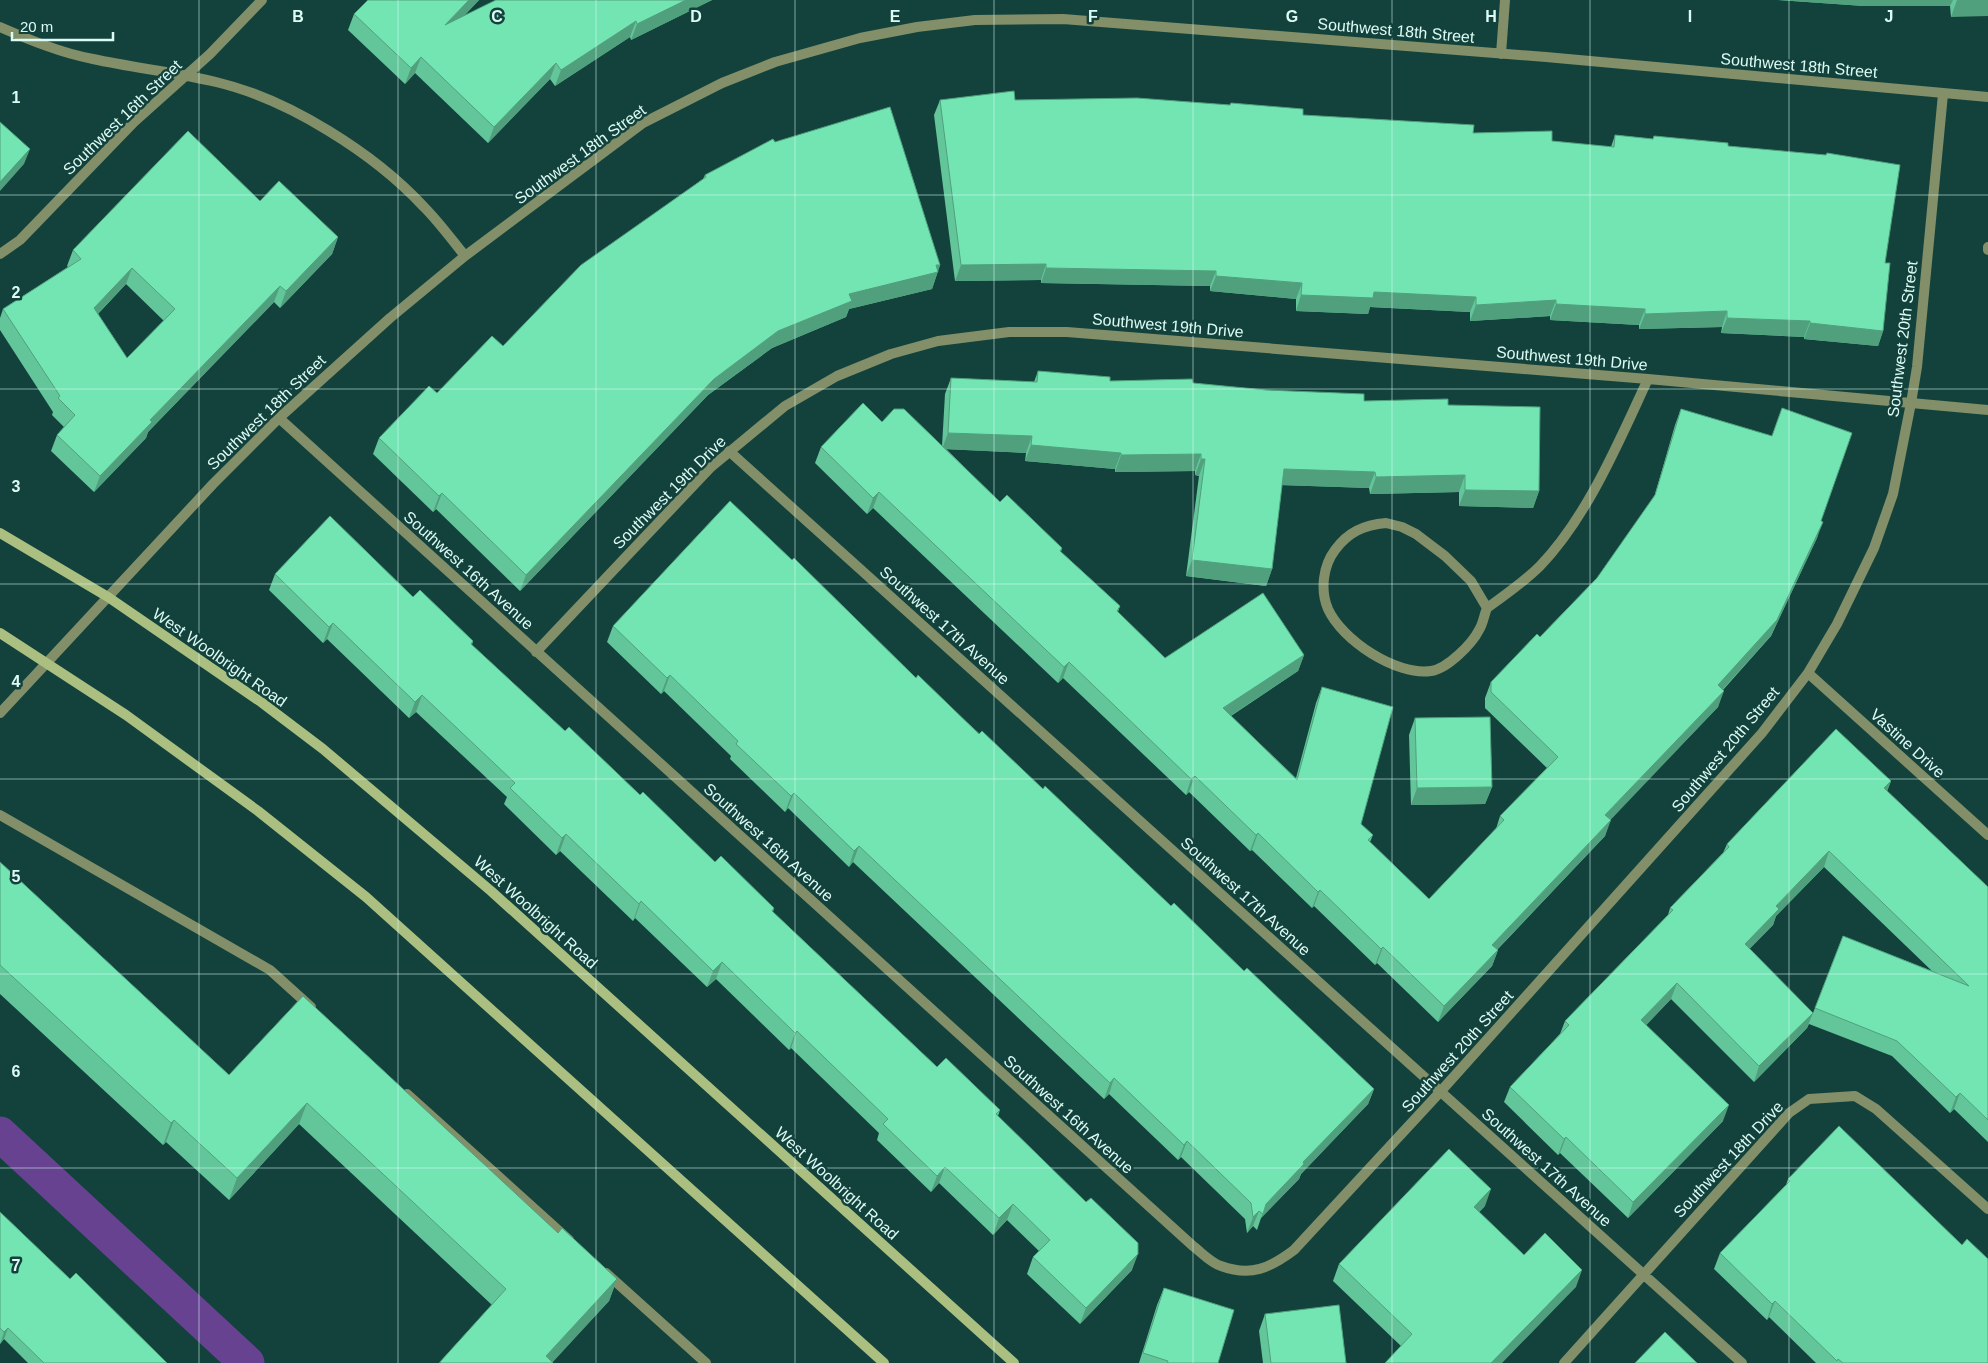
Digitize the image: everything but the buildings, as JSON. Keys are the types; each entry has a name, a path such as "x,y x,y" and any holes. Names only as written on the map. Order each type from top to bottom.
{"main road":[{"name":"West Woolbright Road","path":"0,533 108,597 261,702 323,749 491,891 1014,1363"},
{"path":"0,633 126,715 197,766 274,822 366,897 884,1363"}],"street":[{"name":"Southwest 16th Street","path":"0,254 20,240 134,122 210,54 262,0"},
{"path":"1501,54 1505,0"},
{"name":"Southwest 18th Street","path":"0,713 213,484 279,418 390,318 465,256 643,123 722,83 776,62 860,38 917,27 975,20 1063,19 1501,54 1988,97"},
{"path":"0,27 34,42 92,59 218,82 275,103 329,131 379,165 423,206 465,256"},
{"name":"Southwest 20th Street","path":"1248,1271 1274,1265 1294,1250 1441,1092 1762,733 1808,673 1837,624 1874,548 1893,494 1912,403 1943,94"},
{"name":"Southwest 19th Drive","path":"536,652 710,468 785,406 837,376 891,354 938,341 1009,332 1067,332 1648,379 1988,410"},
{"path":"1487,608 1471,581 1445,556 1416,534 1402,527 1386,523 1369,524 1352,532 1329,558 1325,574 1324,591 1328,609 1339,626 1364,648 1378,659 1415,672 1432,671 1449,662 1464,649 1479,630 1487,608 1516,588 1540,566 1561,540 1590,497 1648,379"},
{"name":"Southwest 16th Avenue","path":"279,418 1192,1246 1220,1266 1248,1271"},
{"name":"Southwest 17th Avenue","path":"729,451 1742,1363"},
{"name":"Vastine Drive","path":"1808,673 1988,835"},
{"path":"0,815 270,970 322,1016"},
{"path":"403,1090 580,1250"},
{"name":"Southwest 18th Drive","path":"1564,1363 1789,1113 1809,1099 1855,1096 1876,1109 1988,1209"},
{"path":"595,1263 706,1363"}],"waterway":[{"path":"0,1134 247,1363"}]}
